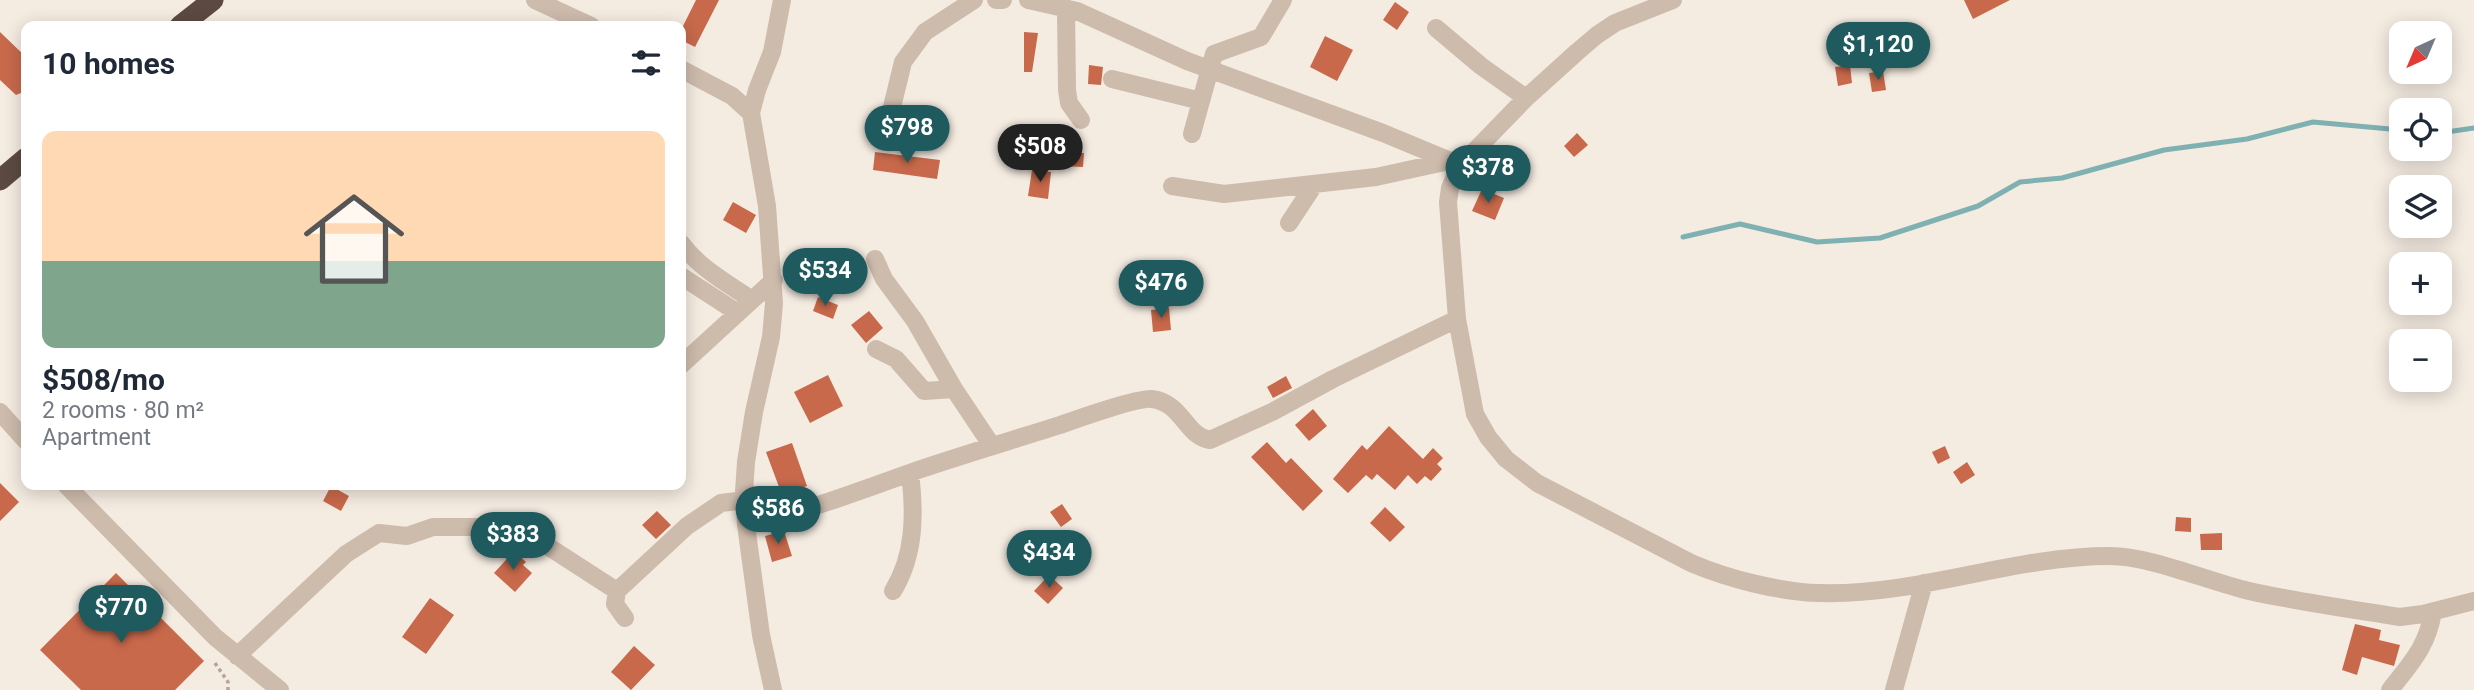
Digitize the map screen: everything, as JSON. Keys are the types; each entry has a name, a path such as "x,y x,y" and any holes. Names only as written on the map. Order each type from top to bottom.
{"highway":[{"path":"186,21 213,0"},
{"path":"0,180 21,167"}],"street":[{"path":"535,0 580,21"},
{"path":"773,690 761,635 745,500 746,462 771,337 775,303 767,206 751,113 772,52 782,0"},
{"path":"892,107 903,62 925,32 974,0"},
{"path":"996,0 1003,0"},
{"path":"1028,0 1077,11 1210,69 1383,133 1454,164"},
{"path":"1192,134 1214,54 1261,37 1283,0"},
{"path":"1172,186 1224,194 1376,177 1454,164 1597,35 1615,23 1673,0"},
{"path":"1066,8 1067,90 1069,103 1081,120"},
{"path":"1436,28 1481,66 1526,98"},
{"path":"686,72 732,96 751,113"},
{"path":"1112,79 1201,101"},
{"path":"1454,164 1448,202 1457,319 1475,414 1488,437 1506,460 1538,483 1672,554 1708,570 1791,590 1852,592 1924,583 2060,559 2113,556 2139,560 2249,591 2400,617 2474,601"},
{"path":"1289,223 1314,185"},
{"path":"686,250 709,271 752,300"},
{"path":"875,260 884,279 915,321 954,389 992,446"},
{"path":"686,279 738,313"},
{"path":"686,360 774,280"},
{"path":"746,525 782,517 992,446 1152,398 1175,407 1194,434 1210,440 1250,423 1457,319"},
{"path":"876,349 895,359 923,391 954,389"},
{"path":"0,412 21,435"},
{"path":"893,591 904,573 912,537 913,499 910,473"},
{"path":"71,490 205,627 280,690"},
{"path":"625,618 615,604 617,591 687,526 721,503 745,500"},
{"path":"237,656 346,554 379,533 408,536 433,527 518,527 617,591"},
{"path":"1894,690 1924,583"},
{"path":"2390,690 2424,644 2433,612"}],"path":[{"path":"215,663 228,682 228,690"}],"building":[{"path":"696,0 719,0 695,47 686,42 686,21"},
{"path":"1964,0 2010,0 1973,19"},
{"path":"1395,2 1409,12 1397,30 1383,20"},
{"path":"0,32 21,52 21,93 16,95 0,80"},
{"path":"1024,32 1038,33 1032,72 1024,72"},
{"path":"1325,36 1353,50 1337,81 1310,67"},
{"path":"1089,65 1103,67 1101,85 1088,84"},
{"path":"1850,65 1852,83 1838,86 1835,67"},
{"path":"1883,71 1886,90 1872,92 1869,73"},
{"path":"1577,133 1588,145 1574,157 1564,146"},
{"path":"875,152 940,160 937,179 873,170"},
{"path":"1061,152 1084,153 1083,167 1061,166"},
{"path":"1032,170 1051,172 1048,199 1028,196"},
{"path":"1482,189 1504,198 1495,220 1472,211"},
{"path":"733,202 756,215 746,233 723,220"},
{"path":"818,297 838,305 833,319 813,311"},
{"path":"1169,308 1171,330 1153,332 1151,310"},
{"path":"869,311 883,328 866,343 851,325"},
{"path":"828,375 843,406 810,423 794,392"},
{"path":"1286,376 1292,388 1273,398 1267,387"},
{"path":"1313,409 1327,426 1309,441 1295,425"},
{"path":"1389,426 1423,459 1433,448 1443,458 1437,464 1442,469 1431,481 1425,476 1417,484 1408,475 1395,490 1377,474 1372,480 1366,475 1348,493 1333,479 1362,445 1367,450"},
{"path":"1267,442 1286,463 1291,458 1323,491 1303,511 1251,457"},
{"path":"792,443 807,486 782,495 766,452"},
{"path":"1945,446 1950,458 1938,464 1932,452"},
{"path":"1967,462 1975,475 1961,484 1953,472"},
{"path":"0,483 19,502 0,521"},
{"path":"329,490 338,490 349,496 341,511 323,501"},
{"path":"1062,504 1072,519 1061,527 1050,512"},
{"path":"1385,507 1405,527 1390,542 1370,523"},
{"path":"657,511 671,525 656,539 642,525"},
{"path":"2176,517 2191,518 2191,532 2175,531"},
{"path":"784,531 792,556 772,562 765,536"},
{"path":"2222,533 2222,550 2201,550 2200,534"},
{"path":"514,551 526,562 523,565 532,573 515,592 494,573"},
{"path":"116,573 204,661 175,690 81,690 40,650"},
{"path":"1049,575 1063,588 1048,604 1034,591"},
{"path":"430,598 454,615 426,654 402,637"},
{"path":"2355,624 2381,630 2379,640 2400,645 2394,666 2362,657 2357,675 2342,670"},
{"path":"634,646 655,665 631,690 611,672"}],"waterway":[{"path":"1683,237 1740,224 1817,242 1880,238 1978,206 2020,182 2062,178 2164,150 2247,139 2313,122 2389,129"},
{"path":"2452,131 2474,128"}]}
